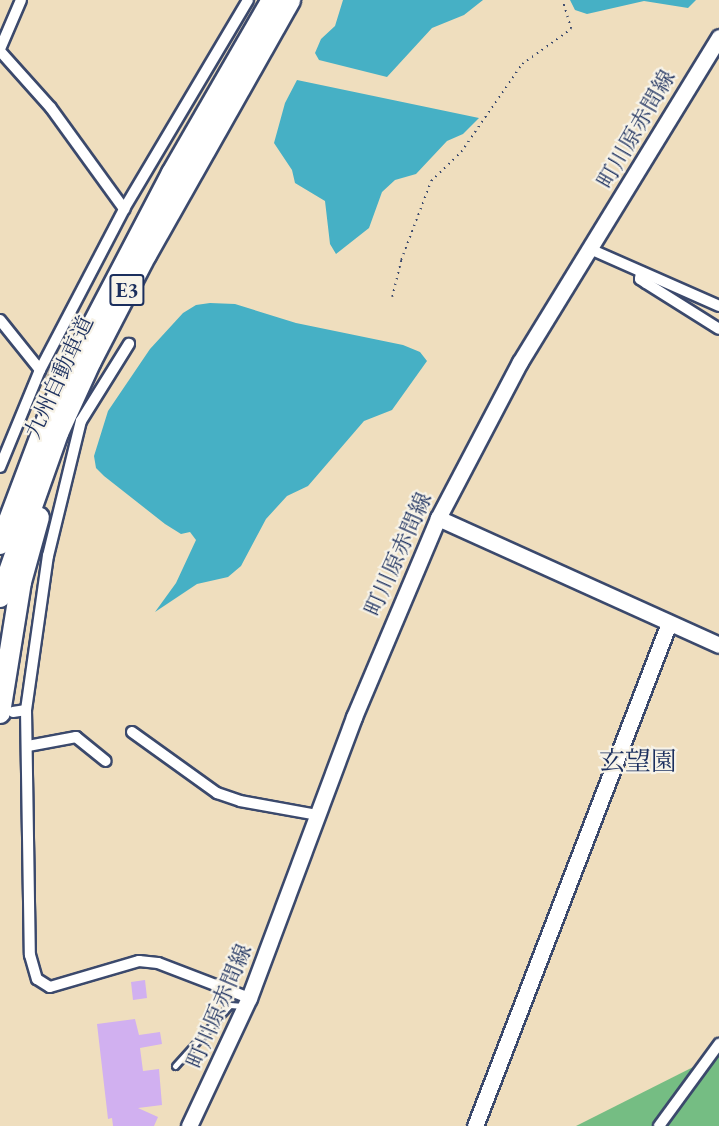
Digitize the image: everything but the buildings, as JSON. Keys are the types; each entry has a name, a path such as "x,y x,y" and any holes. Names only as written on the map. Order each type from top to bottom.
{"highway":[{"name":"九州自動車道","path":"0,544 49,414 84,341 172,173 272,0"},
{"name":"九州自動車道","path":"0,597 58,433 91,361 151,244 290,0"},
{"path":"6,713 28,555 91,361"}],"main road":[{"name":"町川原赤間線","path":"189,1126 247,1002 382,644 438,518 520,362 719,37"},
{"path":"438,518 719,645"},
{"path":"475,1126 669,623"}],"street":[{"path":"21,0 0,50 51,108 124,209"},
{"path":"0,467 40,370 124,209 248,0"},
{"path":"590,249 719,306"},
{"path":"641,272 640,279 646,284 719,329"},
{"path":"0,320 40,370"},
{"path":"129,344 81,421 37,611 26,710 30,955 37,979 50,987 139,961 158,963 247,1002"},
{"path":"6,713 26,710"},
{"path":"132,732 217,793 317,815"},
{"path":"28,746 76,737 106,760"},
{"path":"659,1126 719,1044"}],"lane":[{"path":"175,1066 230,1005 247,1002"}],"path":[{"path":"392,297 401,260 431,181 462,152 522,64 572,29 562,0"}],"green space":[{"path":"719,1054 719,1126 576,1126"}],"water":[{"path":"343,0 483,0 464,15 432,28 387,77 319,60 315,53 321,39 335,26"},
{"path":"570,0 696,0 688,8 644,1 587,14 575,10"},
{"path":"297,80 479,118 463,134 447,141 416,174 395,180 382,192 369,228 336,254 330,244 325,201 295,183 292,170 274,143 285,103"},
{"path":"235,304 296,323 403,345 420,352 427,361 392,410 364,421 308,486 287,496 266,519 241,566 228,577 197,584 155,612 176,583 196,540 190,532 181,534 165,524 104,476 96,468 94,456 108,411 150,349 183,313 196,305"}],"tunnel":[{"path":"40,370 97,395"}],"district":[{"name":"玄望園","path":"638,762"}]}
